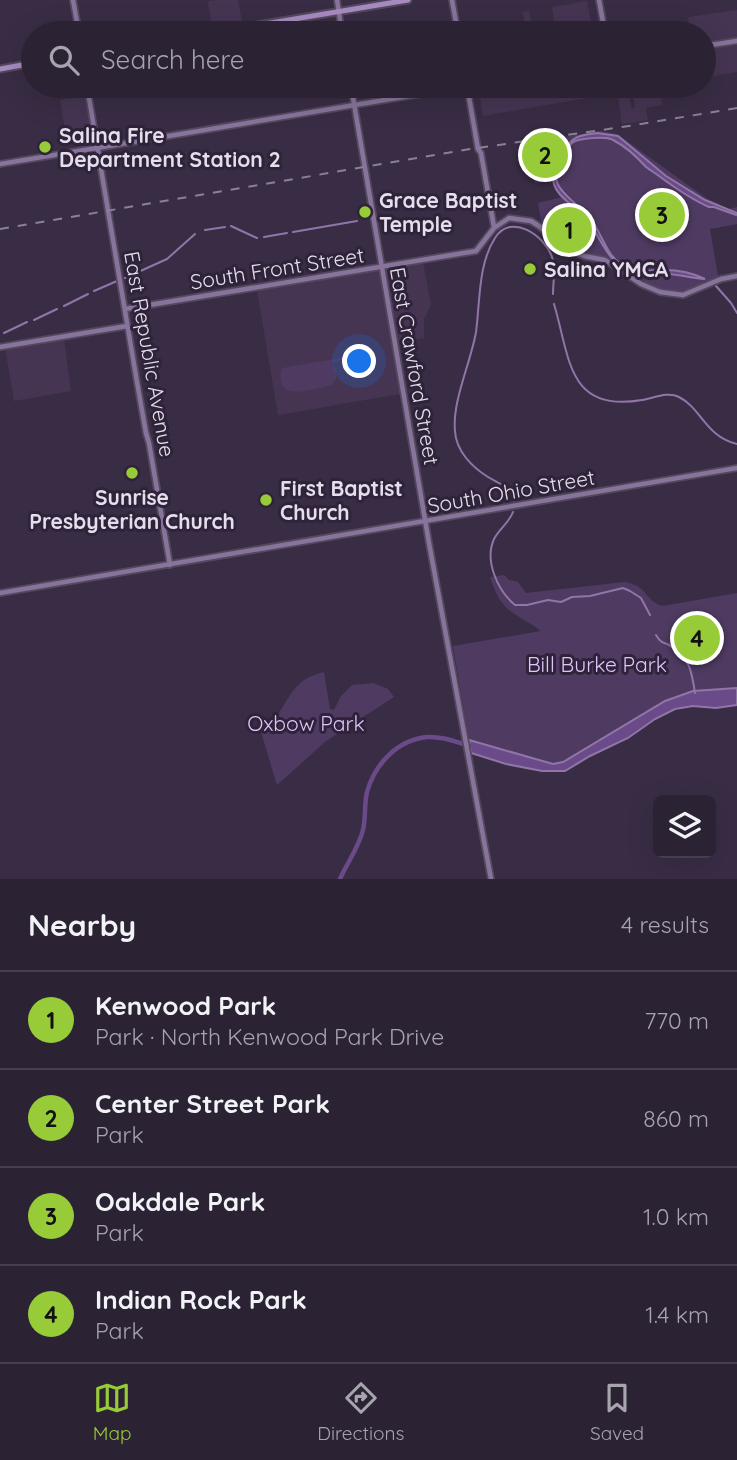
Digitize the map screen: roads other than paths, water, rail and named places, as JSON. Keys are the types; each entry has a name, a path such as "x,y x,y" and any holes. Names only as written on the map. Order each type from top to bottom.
{"main road":[{"path":"284,21 408,0"},
{"path":"0,69 21,65"}],"street":[{"path":"73,0 77,21"},
{"path":"337,0 340,21"},
{"path":"452,0 456,21"},
{"path":"599,0 602,21"},
{"path":"716,44 737,41"},
{"name":"East Republic Avenue","path":"89,98 170,565"},
{"name":"East Crawford Street","path":"354,98 425,522 491,879"},
{"path":"0,164 396,98"},
{"path":"469,98 494,228 509,218"},
{"path":"492,216 531,221 557,245 577,254 606,260 653,289 679,295 721,279 737,276"},
{"name":"South Front Street","path":"125,309 476,251 494,228"},
{"path":"0,347 127,326"},
{"name":"South Ohio Street","path":"0,593 737,468"}],"waterway":[{"path":"293,232 357,221"},
{"path":"231,226 257,238"},
{"path":"205,230 225,227"},
{"path":"514,501 507,489 482,473 466,458 458,445 455,431 456,407 474,344 485,260 489,248 502,230 510,227 527,230 548,249 553,262 553,294"},
{"path":"264,237 287,233"},
{"path":"125,278 167,259 195,234"},
{"path":"94,291 117,281"},
{"path":"716,286 737,313"},
{"path":"64,306 88,294"},
{"path":"554,304 569,361 585,389 599,398 617,402 675,395 687,402 718,435 737,444"},
{"path":"34,320 57,309"},
{"path":"4,333 27,322"},
{"path":"513,512 494,539 491,557 498,584 515,605 548,600 561,602 572,597 590,596 623,588 641,598 650,615"},
{"path":"656,635 661,642 682,654 691,672 695,693"},
{"path":"340,879 361,836 366,797 371,782 389,755 406,743 427,737 444,738 470,746"}],"railway":[{"path":"0,229 464,150 737,108"}],"place":[{"name":"Salina Fire Department Station 2","path":"45,147"},
{"name":"Center Street Park","path":"545,155"},
{"name":"Grace Baptist Temple","path":"365,212"},
{"name":"Oakdale Park","path":"662,215"},
{"name":"Kenwood Park","path":"569,230"},
{"name":"Salina YMCA","path":"530,269"},
{"name":"Sunrise Presbyterian Church","path":"132,473"},
{"name":"First Baptist Church","path":"266,500"},
{"name":"Indian Rock Park","path":"697,638"}],"park label":[{"name":"Bill Burke Park","path":"597,664"},
{"name":"Oxbow Park","path":"306,723"}]}
